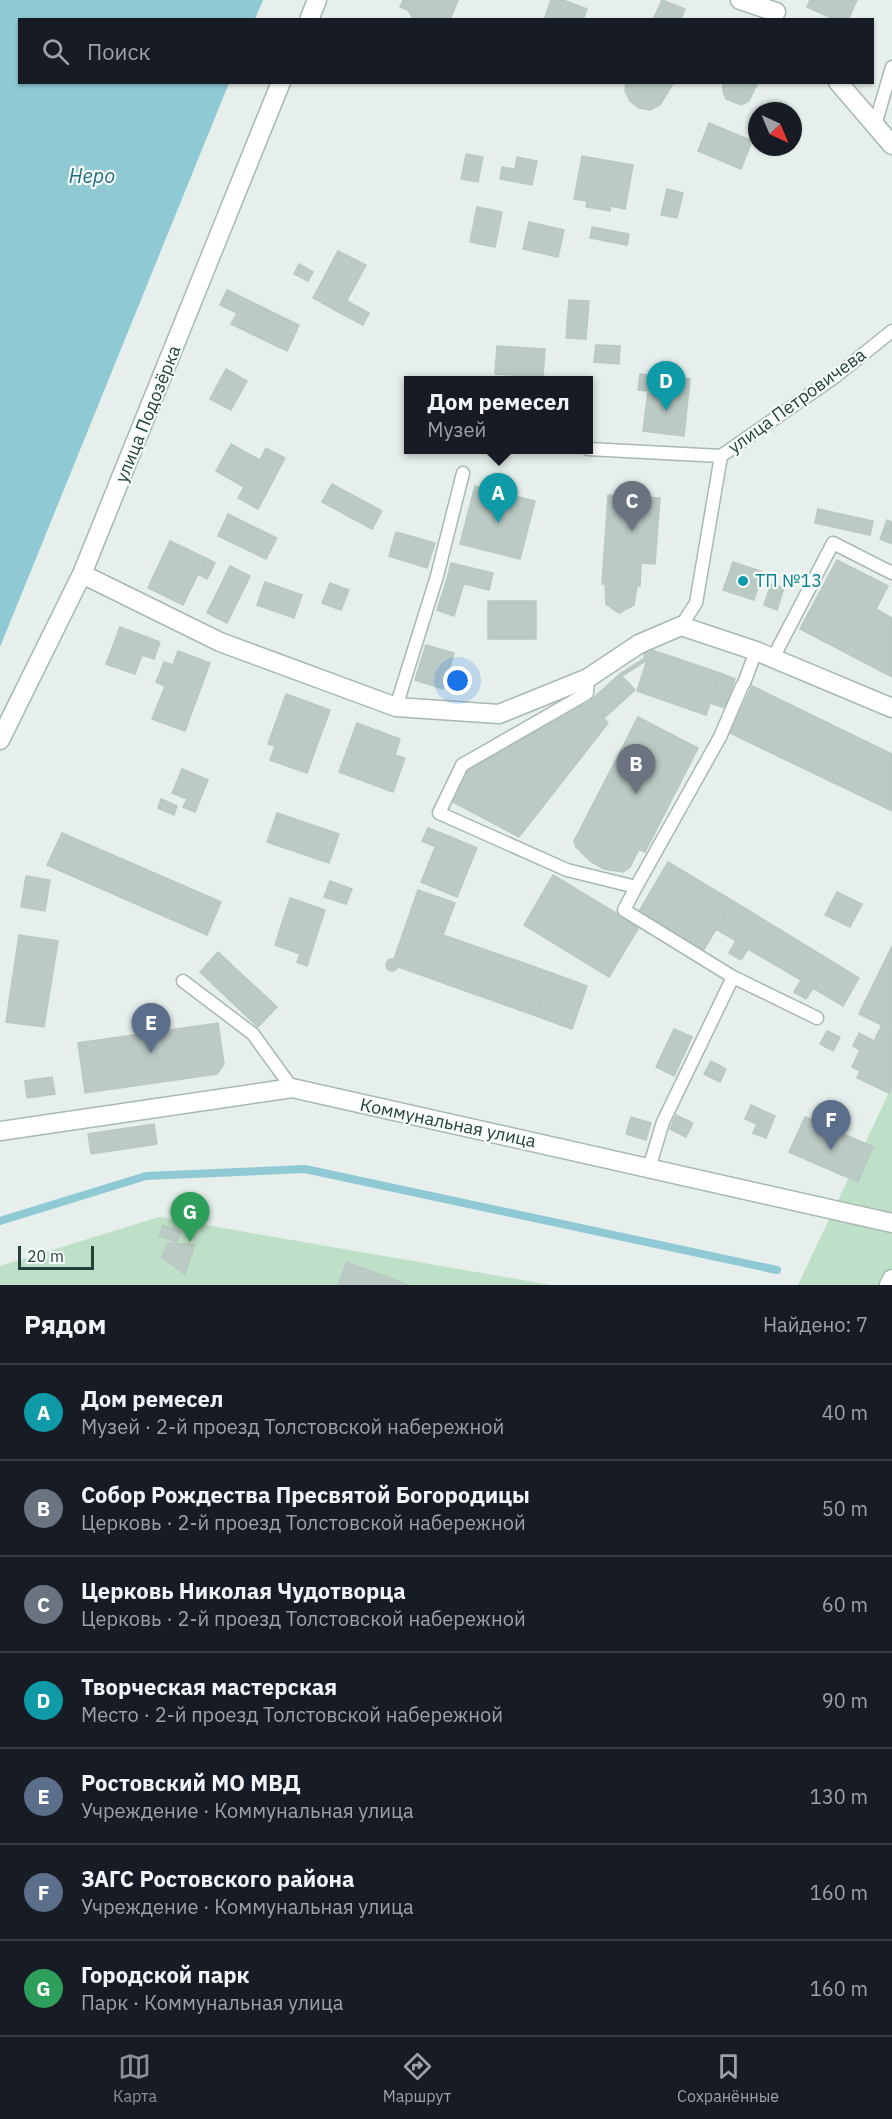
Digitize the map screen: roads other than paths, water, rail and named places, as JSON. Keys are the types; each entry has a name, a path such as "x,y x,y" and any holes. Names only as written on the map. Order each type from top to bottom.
{"street":[{"path":"310,18 317,0"},
{"path":"740,0 780,10"},
{"name":"улица Подозёрка","path":"0,740 82,574 280,84"},
{"path":"840,84 892,145"},
{"path":"82,574 220,642 396,707 499,714 588,678 639,644 681,626 764,654 892,708"},
{"name":"Коммунальная улица","path":"0,1131 292,1089 892,1223"},
{"path":"889,1285 892,1279"}],"lane":[{"path":"875,125 892,67"},
{"name":"улица Петровичева","path":"593,450 721,456 836,376 892,330"},
{"path":"681,626 696,603 721,456"},
{"path":"396,707 436,576 463,473"},
{"path":"817,1018 733,977 624,910 720,737 743,684 833,543 892,573"},
{"path":"588,678 587,693 584,696 462,765 439,813 567,870 636,887"},
{"path":"649,1168 663,1122 733,977"},
{"path":"183,981 253,1034 292,1089"}],"water":[{"name":"Неро","path":"0,0 263,0 255,18 18,18 18,84 229,84 0,647"}],"waterway":[{"path":"0,1221 146,1176 305,1169 777,1270"}],"place":[{"name":"Творческая мастерская","path":"666,411"},
{"name":"Дом ремесел","path":"498,523"},
{"name":"Церковь Николая Чудотворца","path":"632,531"},
{"name":"ТП №13","path":"743,581"},
{"name":"Собор Рождества Пресвятой Богородицы","path":"636,794"},
{"name":"Ростовский МО МВД","path":"151,1053"},
{"name":"ЗАГС Ростовского района","path":"831,1150"},
{"name":"Городской парк","path":"190,1242"}]}
